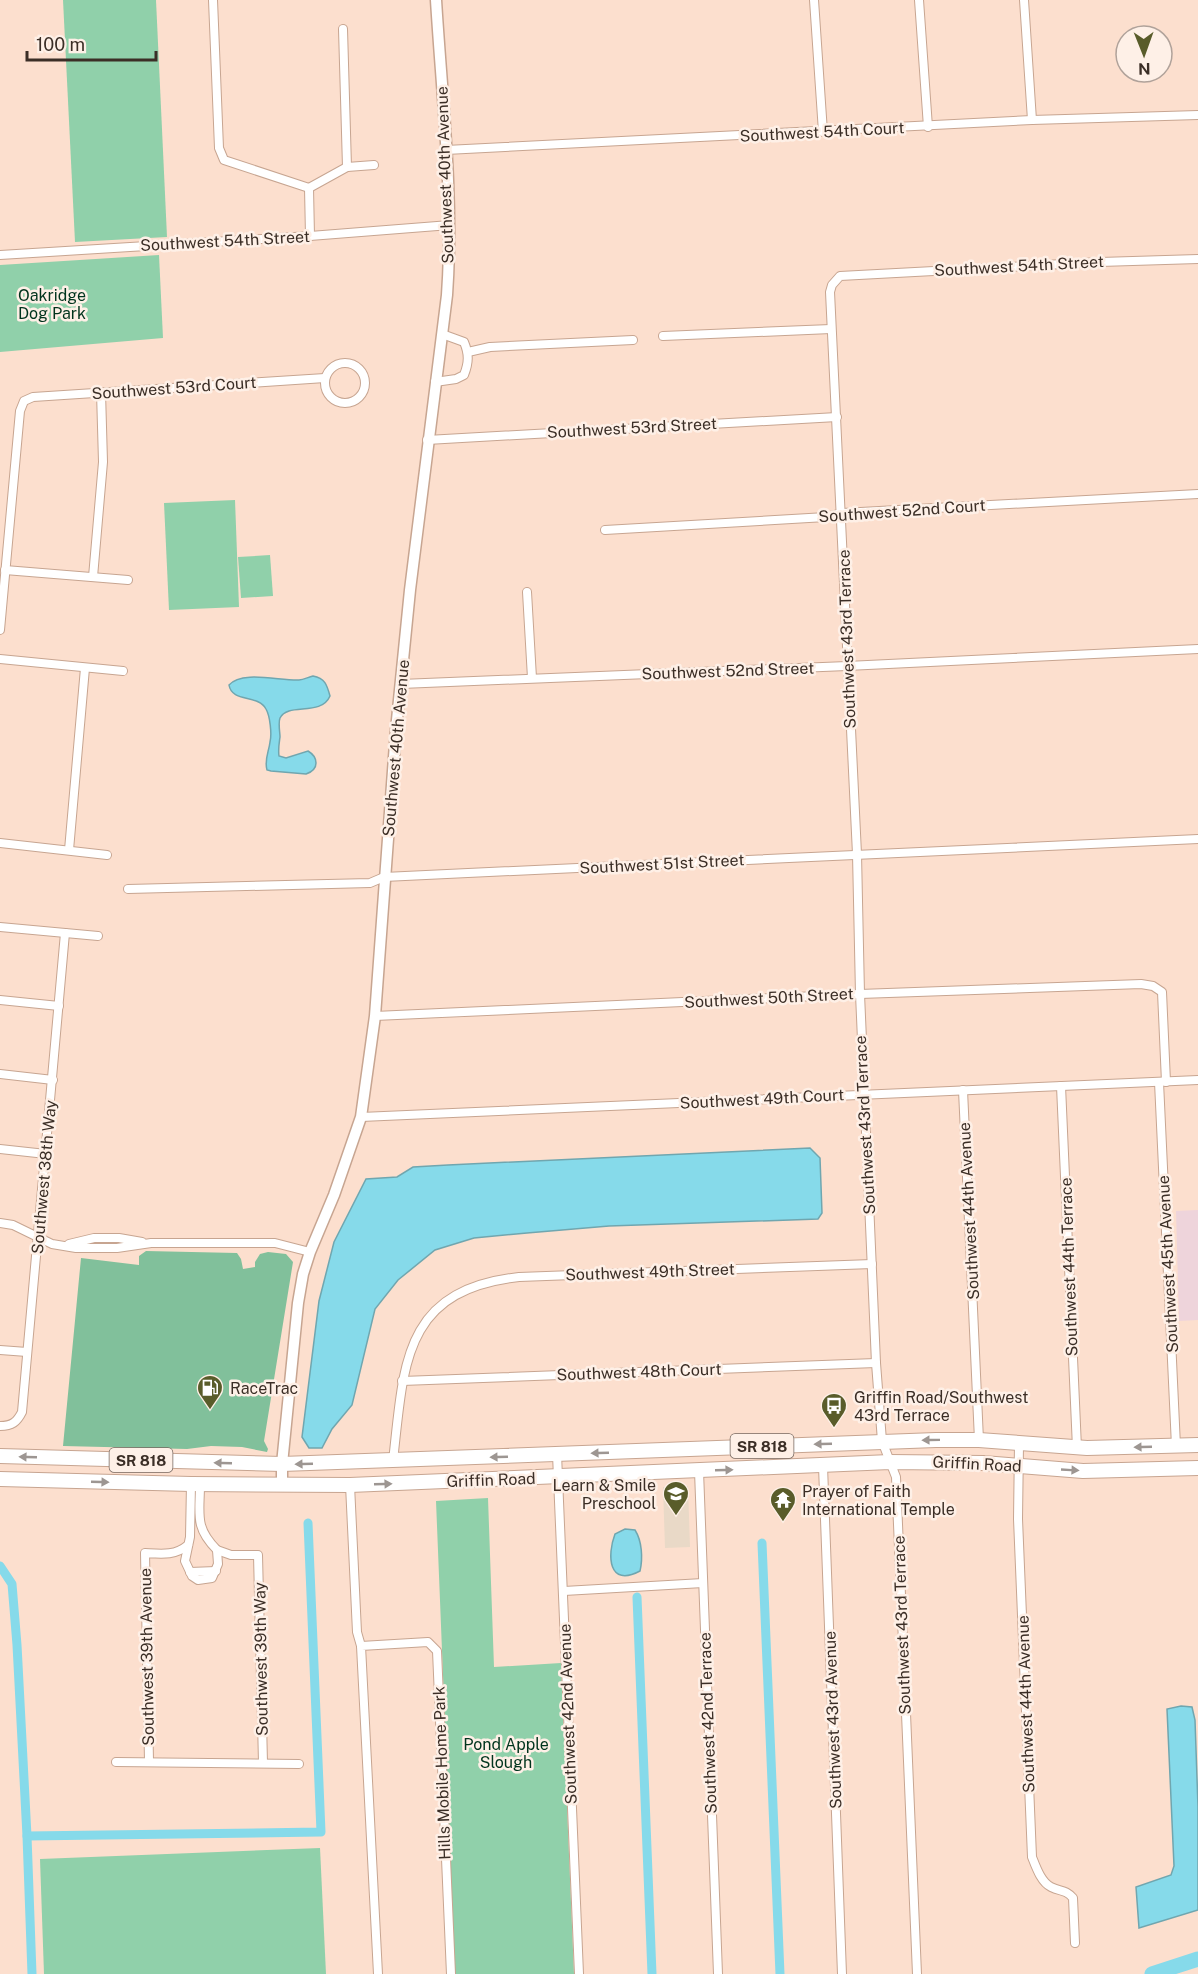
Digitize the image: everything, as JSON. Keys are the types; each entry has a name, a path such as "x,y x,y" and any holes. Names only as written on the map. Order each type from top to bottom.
{"main road":[{"name":"Griffin Road","path":"0,1456 282,1464 882,1441 979,1440 1077,1448 1198,1445"},
{"name":"Griffin Road","path":"0,1479 350,1485 890,1462 954,1462 1083,1471 1198,1468"}],"street":[{"path":"213,0 219,148 224,160 309,188 347,166 374,165"},
{"name":"Southwest 40th Avenue","path":"282,1485 282,1464 298,1303 303,1274 361,1117 375,1016 384,877 410,590 447,295 450,225 436,0"},
{"path":"813,0 823,132"},
{"path":"919,0 928,127"},
{"path":"1024,0 1032,120"},
{"path":"343,29 347,166"},
{"name":"Southwest 54th Court","path":"446,150 1032,120 1198,115"},
{"path":"309,188 310,237"},
{"name":"Southwest 54th Street","path":"0,255 310,237 450,225"},
{"name":"Southwest 54th Street","path":"840,276 1198,259"},
{"name":"Southwest 43rd Terrace","path":"840,276 832,285 830,292 831,329 842,513 857,854 860,994 876,1363 882,1441 896,1477 917,1974"},
{"path":"663,336 831,329"},
{"path":"435,382 456,379 464,375 468,364 468,352 464,342 442,334"},
{"path":"468,352 490,347 633,340"},
{"name":"Southwest 53rd Court","path":"345,363 352,364 362,374 364,387 362,393 352,401 340,402 334,400 326,390 325,378 333,367 345,363"},
{"name":"Southwest 53rd Court","path":"5,570 20,411 24,401 33,397 325,378"},
{"path":"93,576 104,462 101,392"},
{"name":"Southwest 53rd Street","path":"427,440 837,417"},
{"name":"Southwest 52nd Court","path":"605,530 826,517 842,513 1198,494"},
{"path":"0,630 5,570 128,580"},
{"path":"527,592 532,678"},
{"name":"Southwest 52nd Street","path":"402,684 1198,649"},
{"path":"0,659 123,671"},
{"path":"69,850 85,668"},
{"name":"Southwest 51st Street","path":"128,889 370,883 384,877 1198,839"},
{"path":"0,843 107,855"},
{"path":"0,927 98,936"},
{"name":"Southwest 38th Way","path":"0,1426 9,1426 18,1420 22,1412 65,933"},
{"name":"Southwest 50th Street","path":"375,1016 1141,984 1153,986 1162,992"},
{"name":"Southwest 45th Avenue","path":"1162,992 1162,1082 1176,1446"},
{"path":"0,1000 59,1006"},
{"path":"0,1074 53,1080"},
{"name":"Southwest 49th Court","path":"361,1117 1198,1080"},
{"name":"Southwest 44th Terrace","path":"1061,1086 1077,1448"},
{"name":"Southwest 44th Avenue","path":"963,1090 979,1440"},
{"path":"0,1149 46,1154"},
{"path":"0,1223 13,1225 52,1244 76,1248 117,1248 151,1243 275,1243 310,1252"},
{"name":"Southwest 49th Street","path":"402,1381 411,1347 436,1309 461,1292 496,1279 872,1264"},
{"path":"0,1350 27,1352"},
{"name":"Southwest 48th Court","path":"402,1381 876,1363"},
{"path":"393,1461 402,1381"},
{"name":"Southwest 44th Avenue","path":"1019,1443 1018,1519 1032,1857 1036,1870 1049,1886 1067,1891 1073,1898 1075,1943"},
{"name":"Southwest 42nd Avenue","path":"557,1454 579,1974"},
{"name":"Southwest 43rd Avenue","path":"823,1466 842,1974"},
{"name":"Southwest 42nd Terrace","path":"699,1471 718,1974"},
{"path":"195,1484 200,1527 206,1539 217,1550 231,1555 217,1568 212,1578 198,1580 194,1579 185,1561 195,1484"},
{"path":"350,1485 357,1632 362,1646 378,1974"},
{"path":"172,1554 182,1551 188,1545"},
{"path":"217,1550 217,1568"},
{"name":"Southwest 39th Avenue","path":"149,1761 145,1553 172,1554"},
{"path":"172,1554 185,1561"},
{"name":"Southwest 39th Way","path":"231,1555 258,1556 263,1763"},
{"path":"564,1591 703,1583"},
{"name":"Hills Mobile Home Park","path":"362,1646 428,1642 437,1651 451,1974"},
{"path":"116,1761 299,1764"}],"shaded area":[{"path":"1198,1210 1198,1320 1179,1321 1176,1211"},
{"name":"Learn & Smile Preschool","path":"688,1486 690,1547 665,1548 663,1487"}],"green space":[{"path":"63,0 156,0 167,237 75,242"},
{"name":"Oakridge Dog Park","path":"159,255 163,338 0,352 0,265"},
{"path":"235,500 239,607 169,610 164,503"},
{"path":"270,555 273,596 241,598 238,557"},
{"path":"146,1251 237,1253 243,1269 255,1267 260,1254 268,1252 286,1254 293,1262 264,1441 267,1452 242,1447 211,1446 187,1449 63,1446 81,1258 139,1265 139,1256"},
{"name":"Pond Apple Slough","path":"488,1498 494,1667 561,1663 574,1974 455,1974 436,1501"},
{"path":"320,1848 326,1974 44,1974 40,1859"}],"water":[{"path":"313,676 325,683 330,696 320,706 284,713 279,720 279,756 286,758 308,751 314,756 316,763 314,769 306,774 267,770 266,759 271,734 266,709 257,701 235,694 229,685 243,678 252,677 303,680"},
{"path":"810,1148 820,1158 822,1213 818,1219 609,1226 474,1238 435,1250 398,1280 375,1309 352,1405 332,1429 322,1448 309,1448 302,1437 319,1301 334,1242 366,1179 397,1177 413,1167"},
{"path":"625,1529 635,1530 637,1534 641,1561 640,1571 621,1575 612,1567 611,1551 615,1534"},
{"path":"1181,1706 1192,1707 1195,1720 1198,1910 1139,1928 1136,1887 1171,1875 1174,1866 1167,1709"}],"waterway":[{"path":"27,1836 321,1832 308,1523"},
{"path":"762,1543 780,1974"},
{"path":"0,1566 12,1584 17,1645 32,1974"},
{"path":"637,1597 652,1974"},
{"path":"1152,1974 1198,1959"}],"place":[{"name":"RaceTrac","path":"210,1411"},
{"name":"Griffin Road/Southwest 43rd Terrace","path":"834,1429"},
{"name":"Learn & Smile Preschool","path":"676,1517"},
{"name":"Prayer of Faith International Temple","path":"783,1523"}]}
